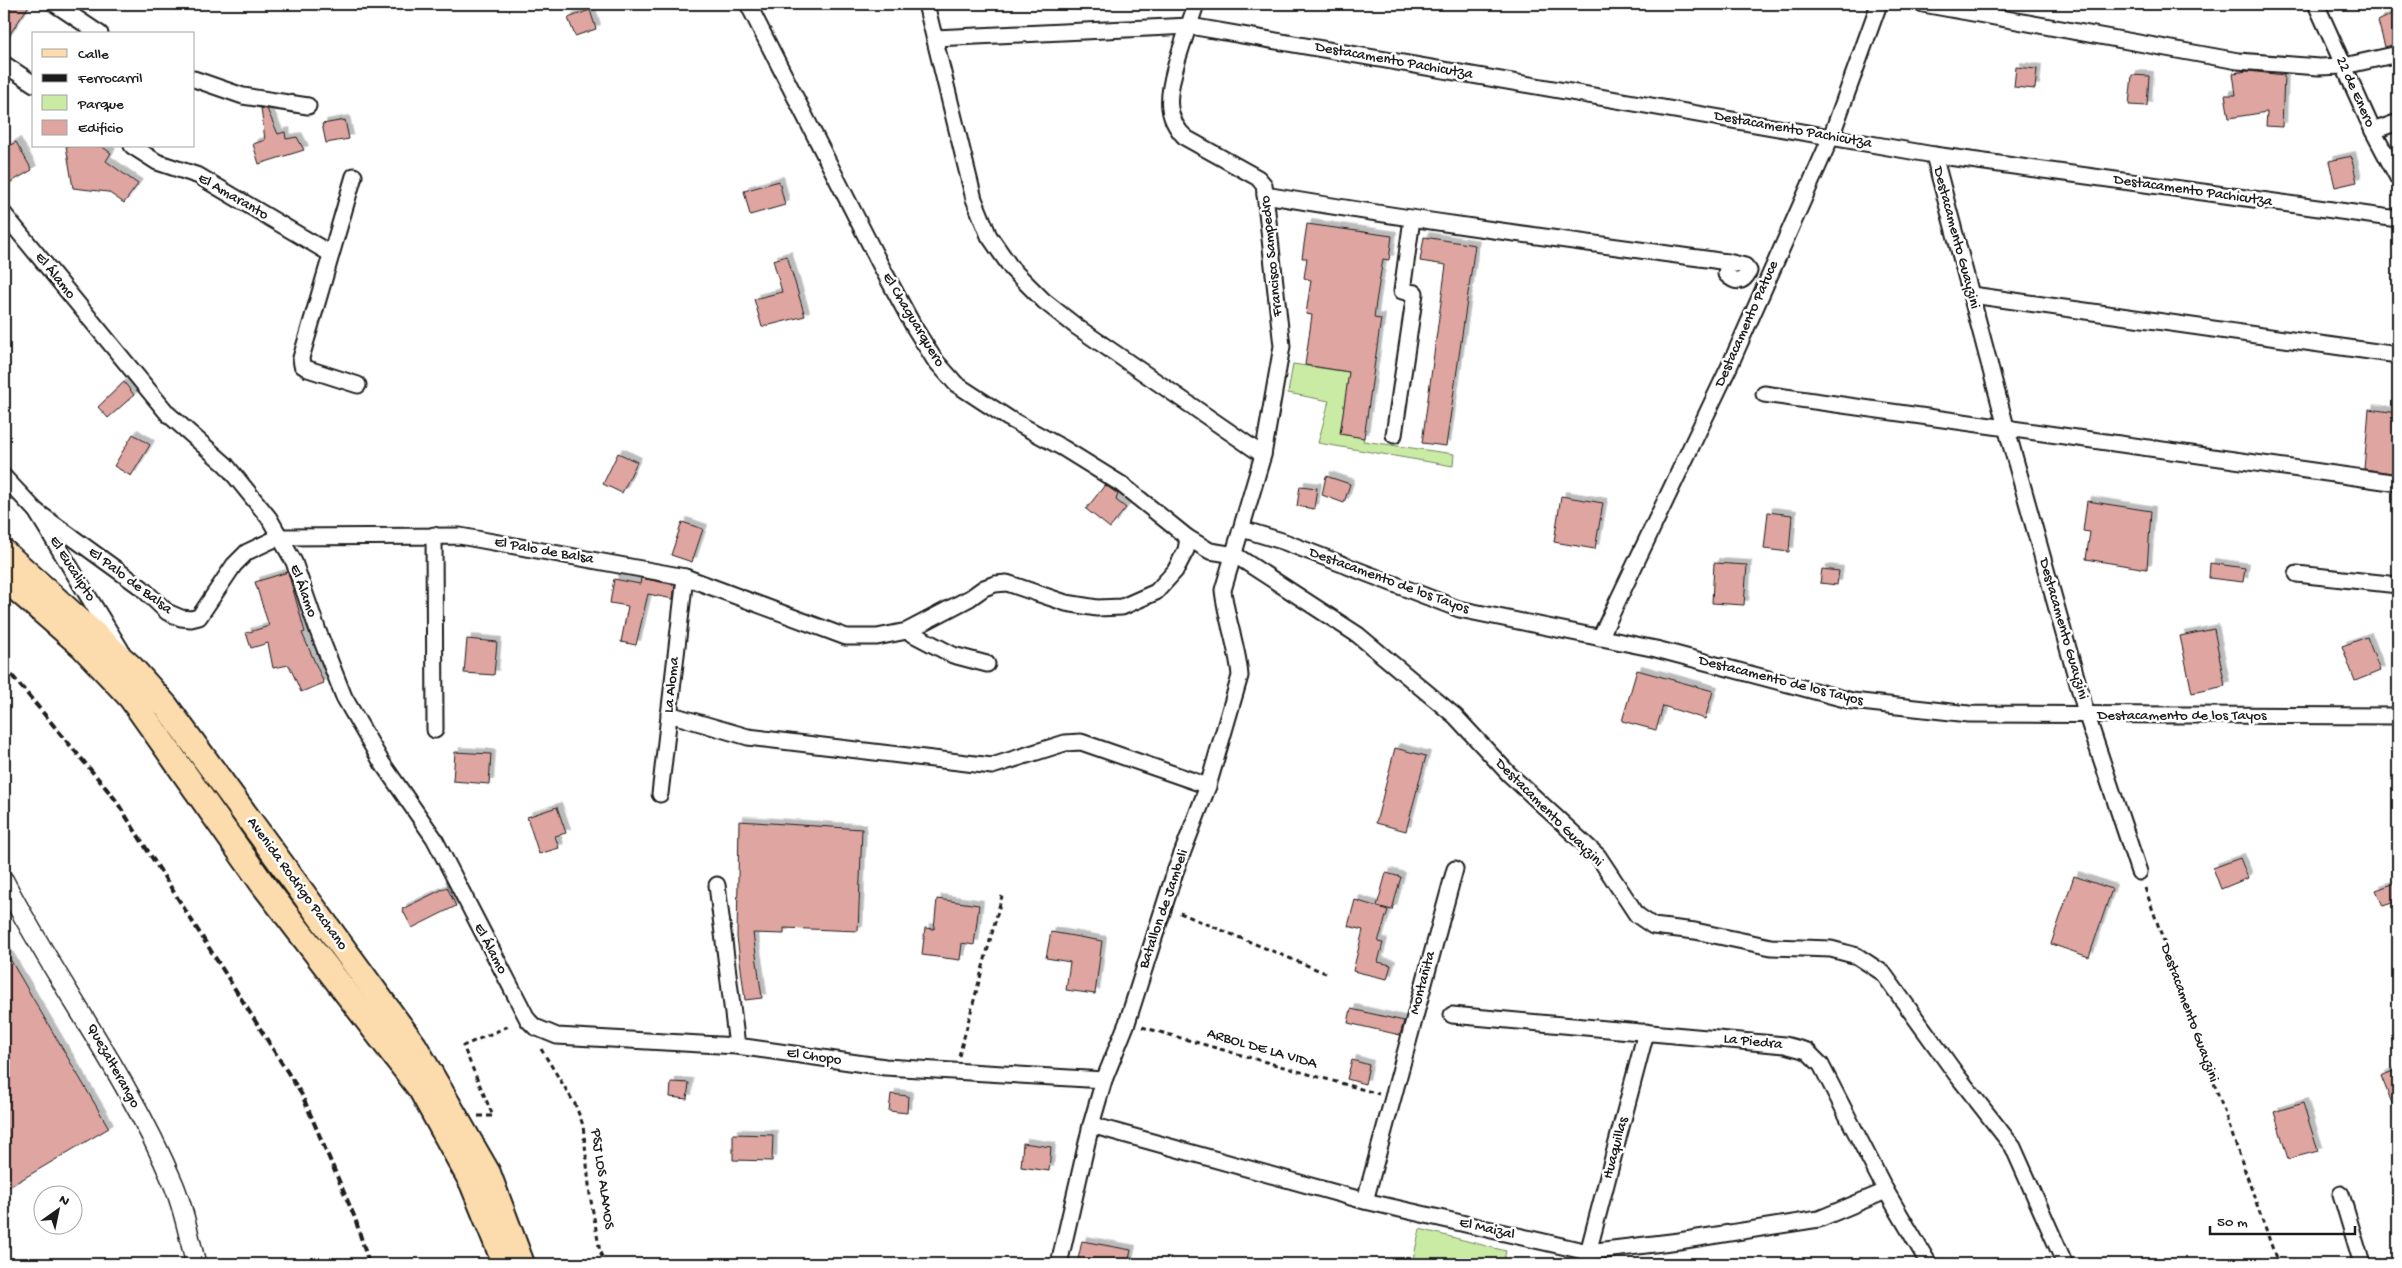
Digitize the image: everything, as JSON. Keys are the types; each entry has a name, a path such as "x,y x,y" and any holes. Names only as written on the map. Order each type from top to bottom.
{"main road":[{"name":"Avenida Rodrigo Pachano","path":"4,552 132,668 166,706 212,766 414,1045 488,1173 522,1264"},
{"name":"Avenida Rodrigo Pachano","path":"4,578 82,646 131,698 262,882 422,1090 472,1183 504,1264"}],"street":[{"path":"55,4 97,32"},
{"name":"El Chaguarquero","path":"748,4 880,264 934,359 956,384 1008,418 1063,448 1121,484 1188,538 1210,551 1235,555"},
{"path":"926,4 974,199 990,236 1012,269 1044,301 1077,327 1263,455"},
{"name":"Francisco Sampedro","path":"1196,4 1170,91 1170,111 1179,130 1186,138 1258,178 1264,185 1282,346 1263,455 1235,555"},
{"name":"Destacamento Patuce","path":"1600,638 1730,365 1831,137 1880,4"},
{"path":"1923,4 2238,61 2319,68 2344,66 2398,54"},
{"name":"22 de Enero","path":"2316,4 2373,130 2398,178"},
{"name":"Destacamento Pachicutza","path":"934,38 1190,26 1934,154 2398,219"},
{"path":"4,64 32,83"},
{"path":"195,79 243,96 308,106"},
{"path":"2373,130 2398,122"},
{"name":"El Amaranto","path":"135,148 157,162 199,176 331,254"},
{"name":"Destacamento Guayzini","path":"1934,154 2006,426 2087,716 2139,872"},
{"path":"354,176 301,358 302,365 308,369 358,385"},
{"path":"1265,195 1412,220 1728,262"},
{"name":"El Álamo","path":"4,214 168,414 226,465 248,489 269,518 294,562 344,697 382,763 434,838 528,1020"},
{"path":"1394,435 1416,293 1402,291 1412,220"},
{"path":"1972,294 2398,355"},
{"path":"1764,394 2006,426 2398,484"},
{"name":"El Eucalipto","path":"4,476 36,511 132,668"},
{"name":"El Palo de Balsa","path":"36,511 142,588 168,612 181,618 191,619 199,617 234,565 247,552 279,537 434,535 460,536 685,577 846,637 877,637 907,631 994,584 1007,583 1066,603 1097,608 1122,607 1156,592 1175,571 1186,550 1188,538"},
{"name":"Destacamento de los Tayos","path":"1242,529 1282,540 1459,609 1656,649 1852,701 1969,714 2398,716"},
{"path":"434,535 435,730"},
{"name":"Destacamento Guayzini","path":"1235,555 1358,635 1454,716 1509,774 1598,856 1637,915 1644,921 1652,926 1695,931 1771,947 1831,949 1857,956 1883,973 1956,1074 2013,1147 2065,1264"},
{"name":"Batallon de Jambeli","path":"1059,1264 1091,1125 1104,1080 1126,1023 1163,907 1208,786 1240,676 1239,663 1225,609 1223,590 1227,572 1235,555"},
{"path":"2297,574 2398,585"},
{"name":"La Aloma","path":"660,794 685,577"},
{"path":"907,631 953,655 987,664"},
{"path":"669,714 748,737 992,766 1065,743 1081,742 1208,786"},
{"name":"Montañita","path":"1365,1201 1455,868"},
{"name":"Quezalterango","path":"4,881 23,917 125,1083 174,1185 196,1264"},
{"path":"717,885 737,1046"},
{"name":"La Piedra","path":"1452,1015 1785,1045 1807,1050 1821,1065 1886,1191 1930,1264"},
{"name":"El Chopo","path":"528,1020 535,1027 557,1036 737,1046 885,1067 1104,1080"},
{"name":"Huaquillas","path":"1586,1258 1646,1032"},
{"name":"El Maizal","path":"1091,1125 1365,1201 1586,1258 1819,1219 1886,1191"},
{"path":"2341,1194 2362,1264"}],"path":[{"name":"Destacamento Guayzini","path":"2139,872 2278,1264"},
{"path":"955,1071 1002,896"},
{"path":"1163,907 1328,974"},
{"path":"456,1116 493,1116 463,1046 498,1030 528,1020"},
{"name":"PSJ LOS ALAMOS","path":"528,1020 538,1043 575,1104 584,1125 590,1195 600,1252 605,1264"},
{"name":"ARBOL DE LA VIDA","path":"1126,1023 1392,1097"}],"green space":[{"path":"1293,364 1349,372 1340,434 1364,438 1363,441 1454,454 1453,466 1318,443 1329,401 1288,393"},
{"path":"1420,1229 1506,1251 1503,1264 1412,1264"}],"building":[{"path":"8,4 30,4 4,43 4,10"},
{"path":"590,10 596,29 575,36 568,18"},
{"path":"2394,13 2398,43 2385,47 2378,21"},
{"path":"2016,67 2037,69 2035,89 2014,87"},
{"path":"2248,71 2284,75 2282,127 2266,126 2267,112 2229,118 2225,95 2236,95 2233,73"},
{"path":"2132,75 2149,76 2147,106 2129,105"},
{"path":"261,108 267,109 278,134 285,132 286,139 297,137 304,150 259,164 253,144 265,140"},
{"path":"345,120 349,139 326,143 322,124"},
{"path":"16,142 32,170 4,186 4,149"},
{"path":"66,148 104,148 111,153 106,161 138,184 124,203 108,192 73,188"},
{"path":"2351,156 2357,182 2335,187 2329,161"},
{"path":"779,181 785,205 750,215 744,191"},
{"path":"1307,224 1392,236 1389,260 1383,259 1376,302 1374,318 1381,319 1364,438 1340,434 1349,372 1305,365 1312,315 1306,314 1311,280 1304,278 1307,258 1302,258"},
{"path":"1424,237 1475,245 1446,446 1422,443 1446,265 1420,261"},
{"path":"787,256 805,316 762,327 754,299 782,292 773,260"},
{"path":"124,382 134,395 108,418 98,407"},
{"path":"2369,409 2398,413 2398,474 2364,469"},
{"path":"133,434 150,445 131,476 114,466"},
{"path":"618,453 637,462 622,493 603,484"},
{"path":"1326,476 1350,484 1344,503 1322,495"},
{"path":"1105,485 1118,494 1116,500 1126,508 1110,528 1086,509"},
{"path":"1300,486 1317,488 1314,509 1297,506"},
{"path":"1561,496 1603,503 1595,549 1554,542"},
{"path":"2087,501 2151,511 2147,569 2086,559 2090,532 2083,531"},
{"path":"1768,512 1792,515 1789,552 1764,549"},
{"path":"682,522 703,529 692,562 671,555"},
{"path":"1714,563 1747,565 1744,605 1712,603"},
{"path":"2210,563 2245,568 2243,582 2209,578"},
{"path":"1822,569 1839,571 1837,585 1820,583"},
{"path":"288,572 305,632 302,633 324,683 301,692 289,665 273,668 268,643 251,648 246,633 269,626 255,582"},
{"path":"641,578 675,585 673,599 648,594 636,645 621,642 628,606 610,603 614,579 640,584"},
{"path":"2214,629 2225,686 2192,693 2180,636"},
{"path":"2367,637 2380,671 2355,681 2342,646"},
{"path":"467,639 497,642 494,675 464,673"},
{"path":"1637,670 1713,691 1705,719 1663,706 1656,730 1622,721"},
{"path":"1395,748 1426,756 1406,831 1376,823"},
{"path":"455,752 491,754 489,784 453,781"},
{"path":"557,807 566,833 555,836 559,848 539,854 527,817"},
{"path":"739,821 862,829 858,931 784,928 784,934 753,933 762,998 745,1000 737,937"},
{"path":"2240,858 2248,878 2221,889 2213,868"},
{"path":"1386,873 1401,877 1392,910 1377,906"},
{"path":"2074,876 2112,889 2089,957 2051,944"},
{"path":"2398,882 2398,901 2383,906 2376,890"},
{"path":"447,887 456,906 412,928 402,909"},
{"path":"937,899 979,905 974,945 962,943 960,960 922,955 925,928 934,929"},
{"path":"1355,900 1388,910 1378,942 1383,943 1378,962 1391,965 1387,979 1353,971 1363,930 1348,926"},
{"path":"1051,932 1102,941 1095,994 1066,990 1070,962 1046,958"},
{"path":"4,949 109,1128 4,1190"},
{"path":"1351,1009 1404,1021 1400,1035 1348,1023"},
{"path":"1352,1060 1369,1065 1365,1084 1347,1079"},
{"path":"2398,1069 2398,1118 2381,1076"},
{"path":"671,1082 689,1083 687,1099 670,1097"},
{"path":"891,1094 908,1096 907,1113 889,1111"},
{"path":"2303,1103 2318,1151 2288,1159 2274,1112"},
{"path":"733,1134 773,1135 772,1161 733,1160"},
{"path":"1023,1143 1051,1147 1049,1171 1021,1167"},
{"path":"1082,1241 1131,1250 1128,1264 1077,1264"}],"railway":[{"path":"4,666 115,799 302,1095 355,1218 369,1264"}]}
